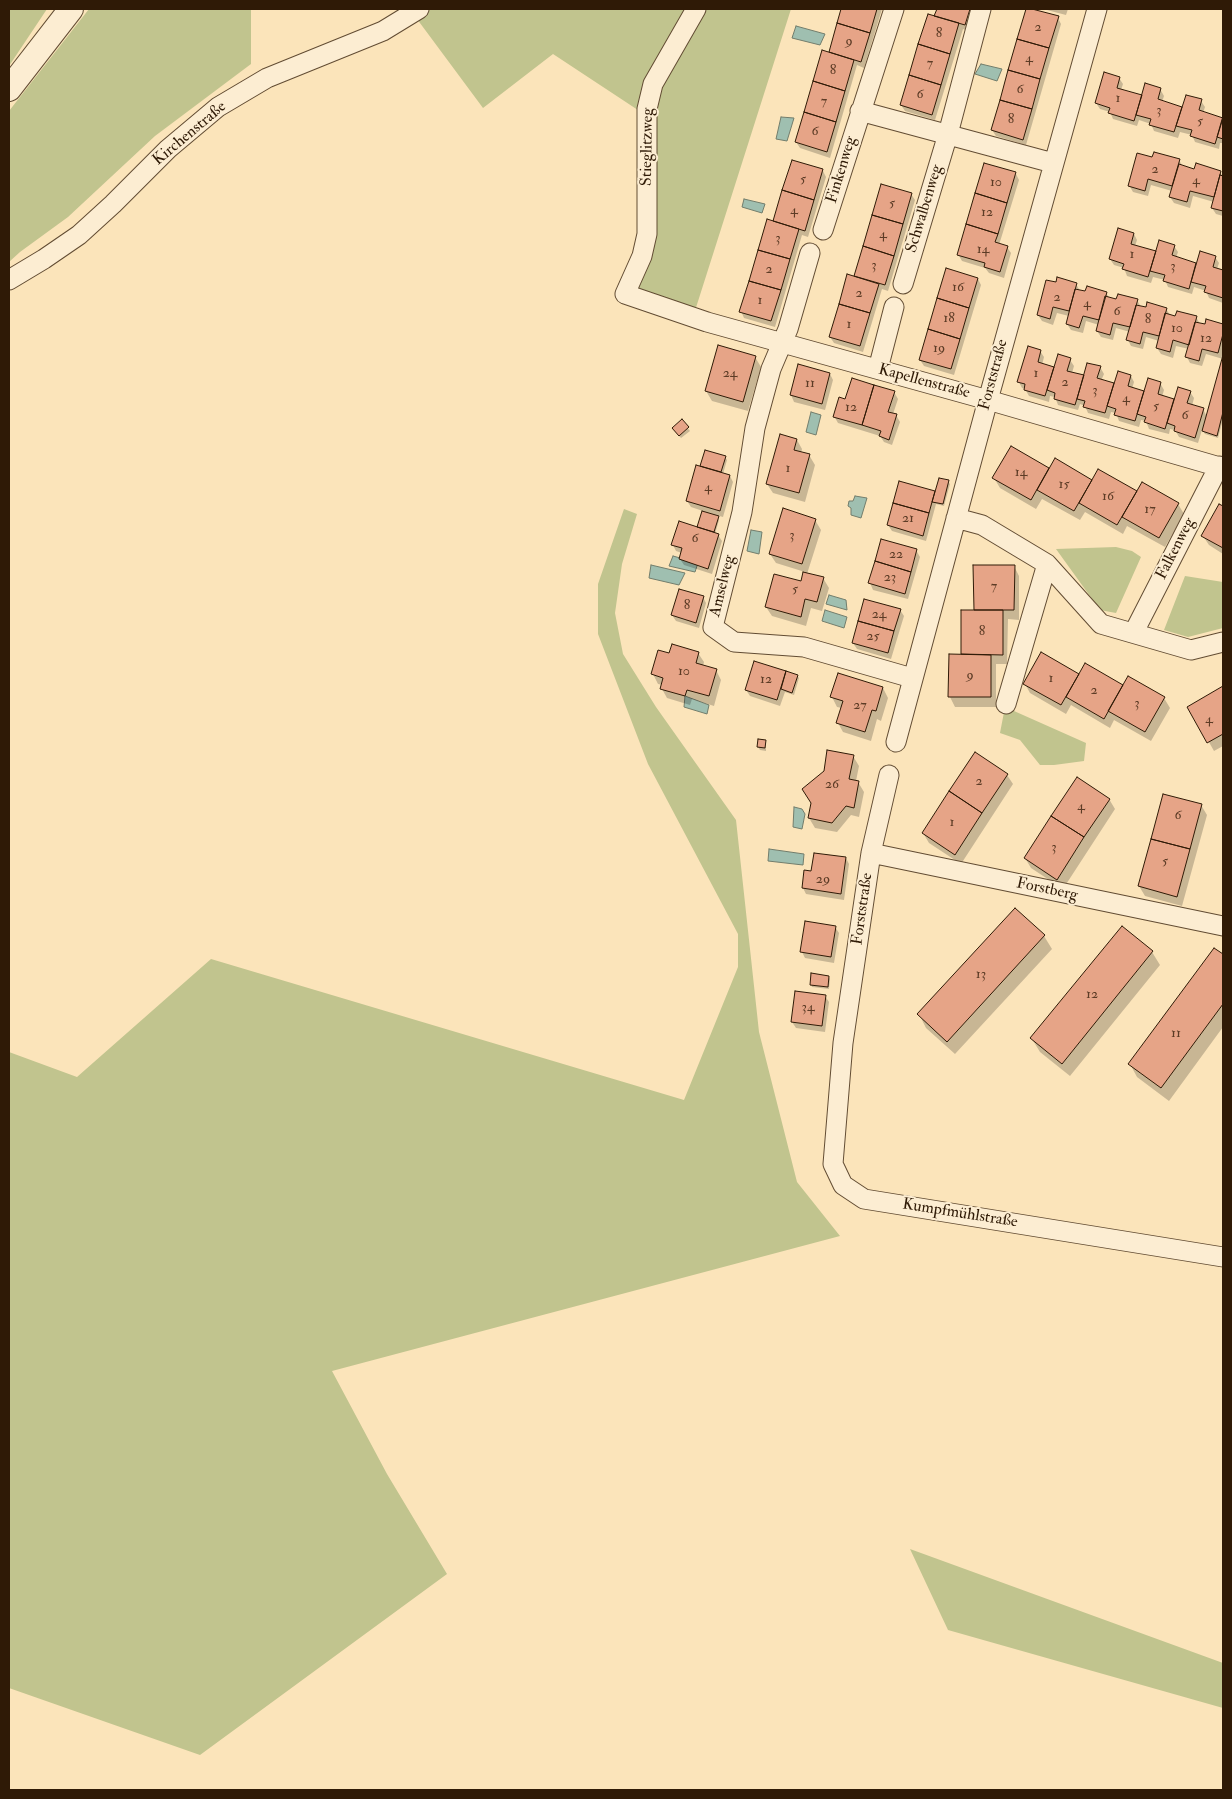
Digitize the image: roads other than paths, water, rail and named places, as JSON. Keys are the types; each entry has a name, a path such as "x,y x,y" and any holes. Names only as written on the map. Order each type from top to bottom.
{"street":[{"path":"9,89 71,9"},
{"name":"Kirchenstraße","path":"9,280 44,259 78,235 113,204 168,149 218,107 267,78 383,31 419,9"},
{"name":"Stieglitzweg","path":"625,294 642,256 647,234 647,109 653,84 696,9"},
{"name":"Finkenweg","path":"823,230 894,9"},
{"name":"Schwalbenweg","path":"903,284 948,134 981,9"},
{"name":"Forststraße","path":"896,742 988,400 1097,9"},
{"path":"860,111 1053,163"},
{"path":"782,343 788,329 810,254"},
{"name":"Kapellenstraße","path":"625,294 707,322 1221,467"},
{"path":"878,370 894,307"},
{"name":"Amselweg","path":"782,343 771,369 755,428 742,512 713,627 734,642 804,647 912,678"},
{"name":"Falkenweg","path":"1134,632 1221,467"},
{"path":"956,518 982,525 1047,564 1101,624 1191,650 1223,642"},
{"path":"1006,704 1047,564"},
{"name":"Forststraße","path":"843,1043 871,853 889,775"},
{"name":"Forstberg","path":"871,853 1223,926"},
{"name":"Kumpfmühlstraße","path":"843,1043 833,1164 843,1185 864,1198 1223,1256"}]}
